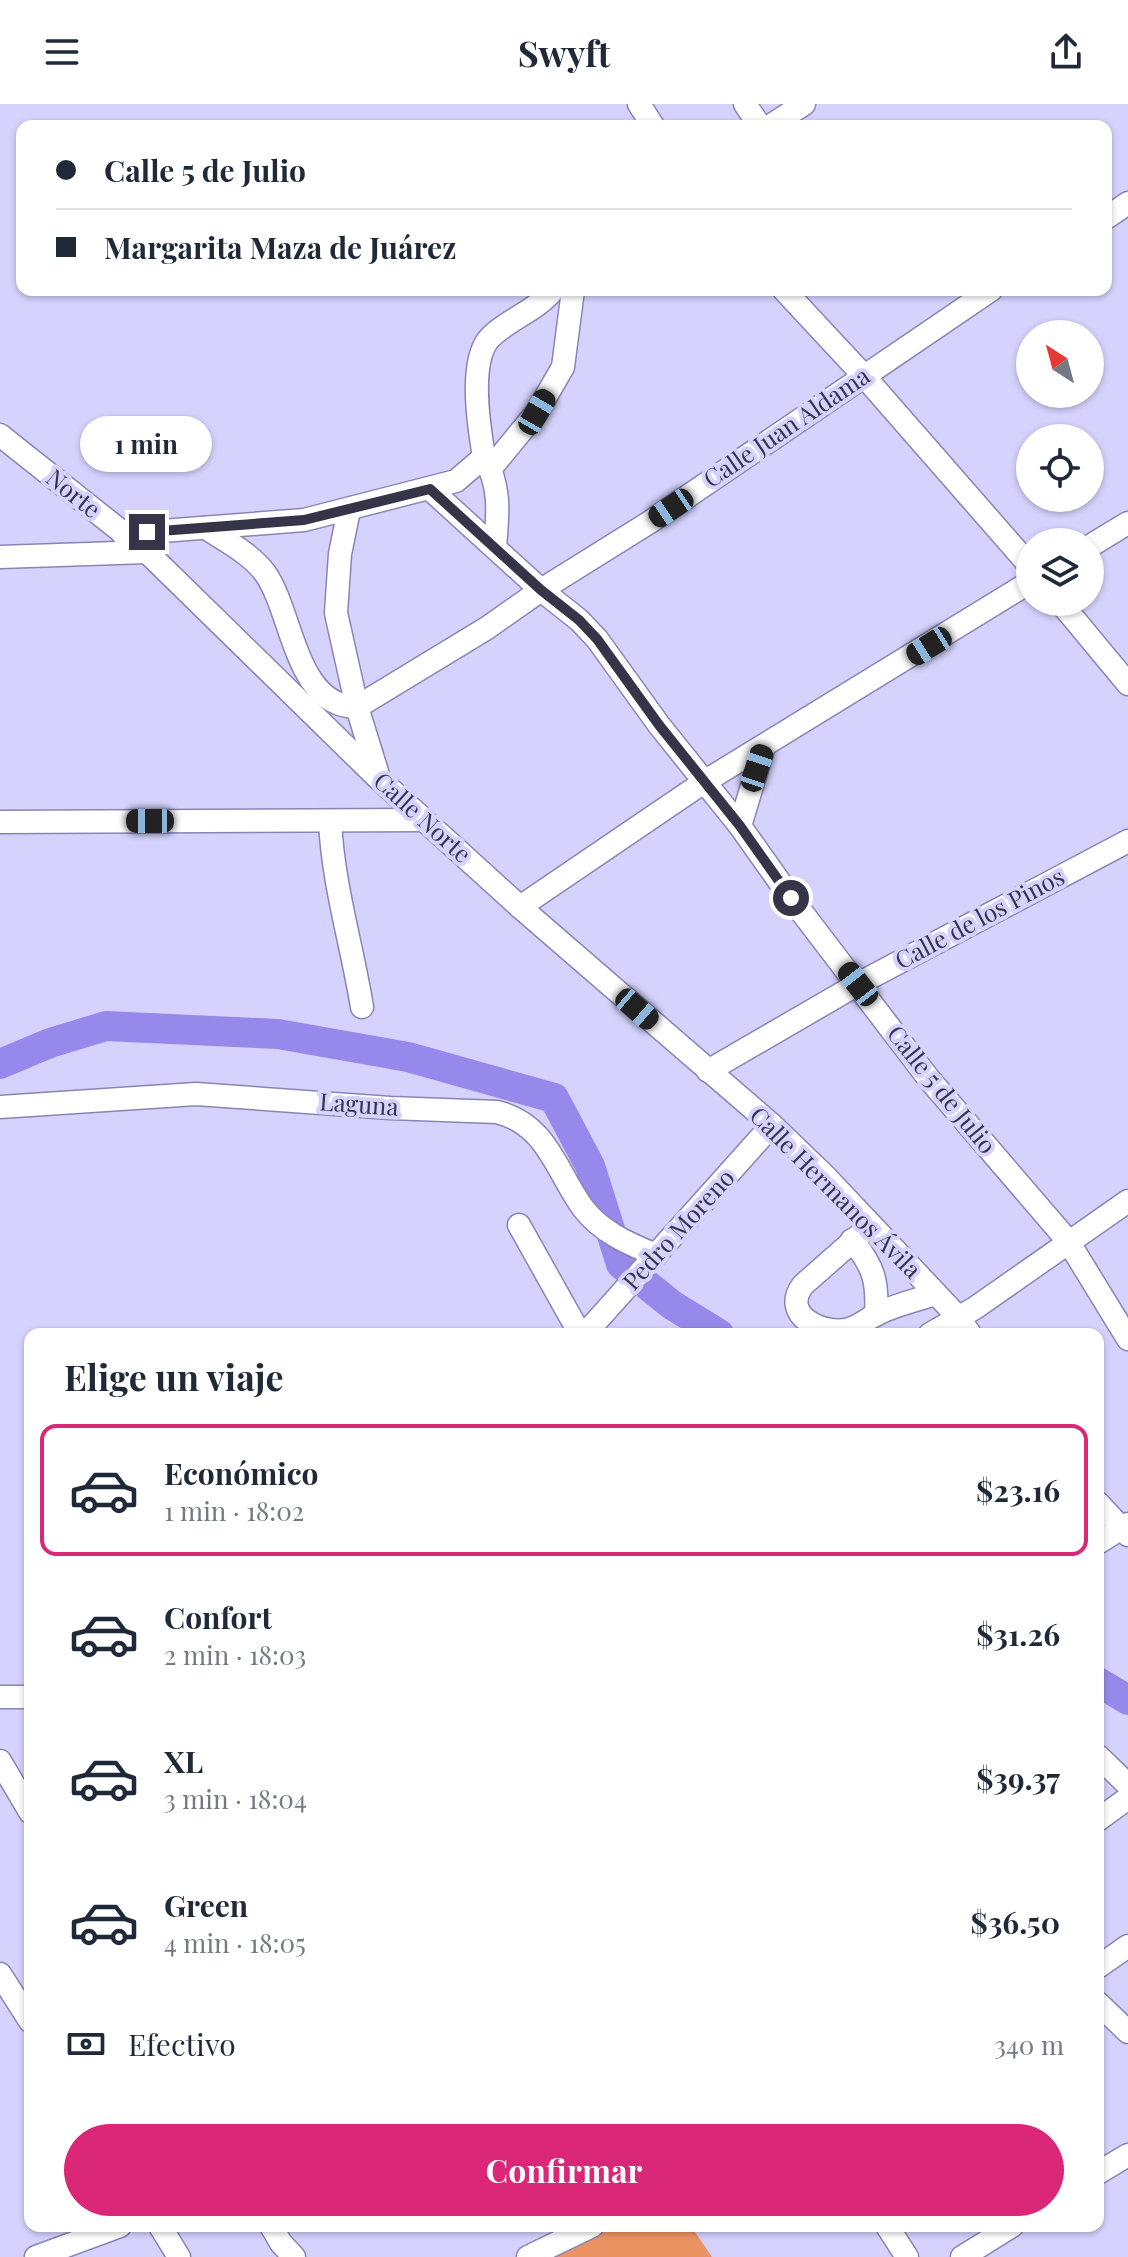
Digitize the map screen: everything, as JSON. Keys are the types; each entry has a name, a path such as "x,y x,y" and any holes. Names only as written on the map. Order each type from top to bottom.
{"street":[{"path":"779,120 804,104"},
{"path":"495,547 498,497 479,428 478,364 489,340 545,296"},
{"path":"123,534 304,520 456,481 488,463 537,412 563,367 572,296"},
{"path":"790,296 1016,550"},
{"name":"Calle Juan Aldama","path":"357,707 487,628 541,590 650,522 982,296"},
{"name":"Norte","path":"0,435 147,552"},
{"name":"Calle 5 de Julio","path":"430,489 597,639 929,1079 1068,1241 1128,1337"},
{"path":"349,510 340,554 336,613 357,707 379,779"},
{"path":"1104,538 1128,523"},
{"path":"206,528 264,572 311,679 337,704 357,707"},
{"path":"0,557 147,552"},
{"name":"Calle Norte","path":"147,552 379,779 708,1071"},
{"path":"520,907 704,782 1016,591"},
{"path":"1072,616 1128,684"},
{"path":"740,826 764,746"},
{"path":"0,822 424,820"},
{"path":"330,821 332,864 353,952 362,1007"},
{"name":"Calle de los Pinos","path":"708,1071 858,984 1128,841"},
{"name":"Calle Hermanos Ávila","path":"708,1071 772,1125 965,1326"},
{"name":"Laguna","path":"0,1107 196,1094 497,1112 513,1116 535,1132 560,1165 582,1207 598,1224 632,1245 650,1262"},
{"name":"Pedro Moreno","path":"588,1328 624,1293 772,1125"},
{"path":"965,1326 1068,1241 1128,1201"},
{"path":"519,1225 579,1328"},
{"path":"824,1328 808,1320 794,1305 796,1294 871,1225"},
{"path":"852,1240 872,1268 876,1281 876,1315"},
{"path":"852,1328 876,1315 936,1294"},
{"path":"1104,1509 1126,1529 1104,1540"},
{"path":"0,1697 24,1697"},
{"path":"0,1761 24,1802"},
{"path":"1104,1762 1128,1785"},
{"path":"1104,1816 1128,1798"},
{"path":"1104,1963 1128,1946"},
{"path":"0,1974 24,2012"},
{"path":"1104,2009 1128,2032"},
{"path":"1104,2169 1128,2155"},
{"path":"36,2257 104,2232"},
{"path":"164,2232 179,2257"},
{"path":"275,2232 294,2257"},
{"path":"528,2257 580,2232"},
{"path":"891,2232 907,2257"},
{"path":"962,2257 1002,2232"}],"shaded area":[{"path":"599,2232 695,2232 712,2257 547,2257"}],"waterway":[{"path":"0,1064 50,1043 106,1026 278,1034 408,1057 554,1098 590,1166 621,1264 672,1305 709,1328"},
{"path":"1104,1686 1128,1700"}],"route":[{"path":"147,532 304,520 430,489 597,639 791,898"}]}
